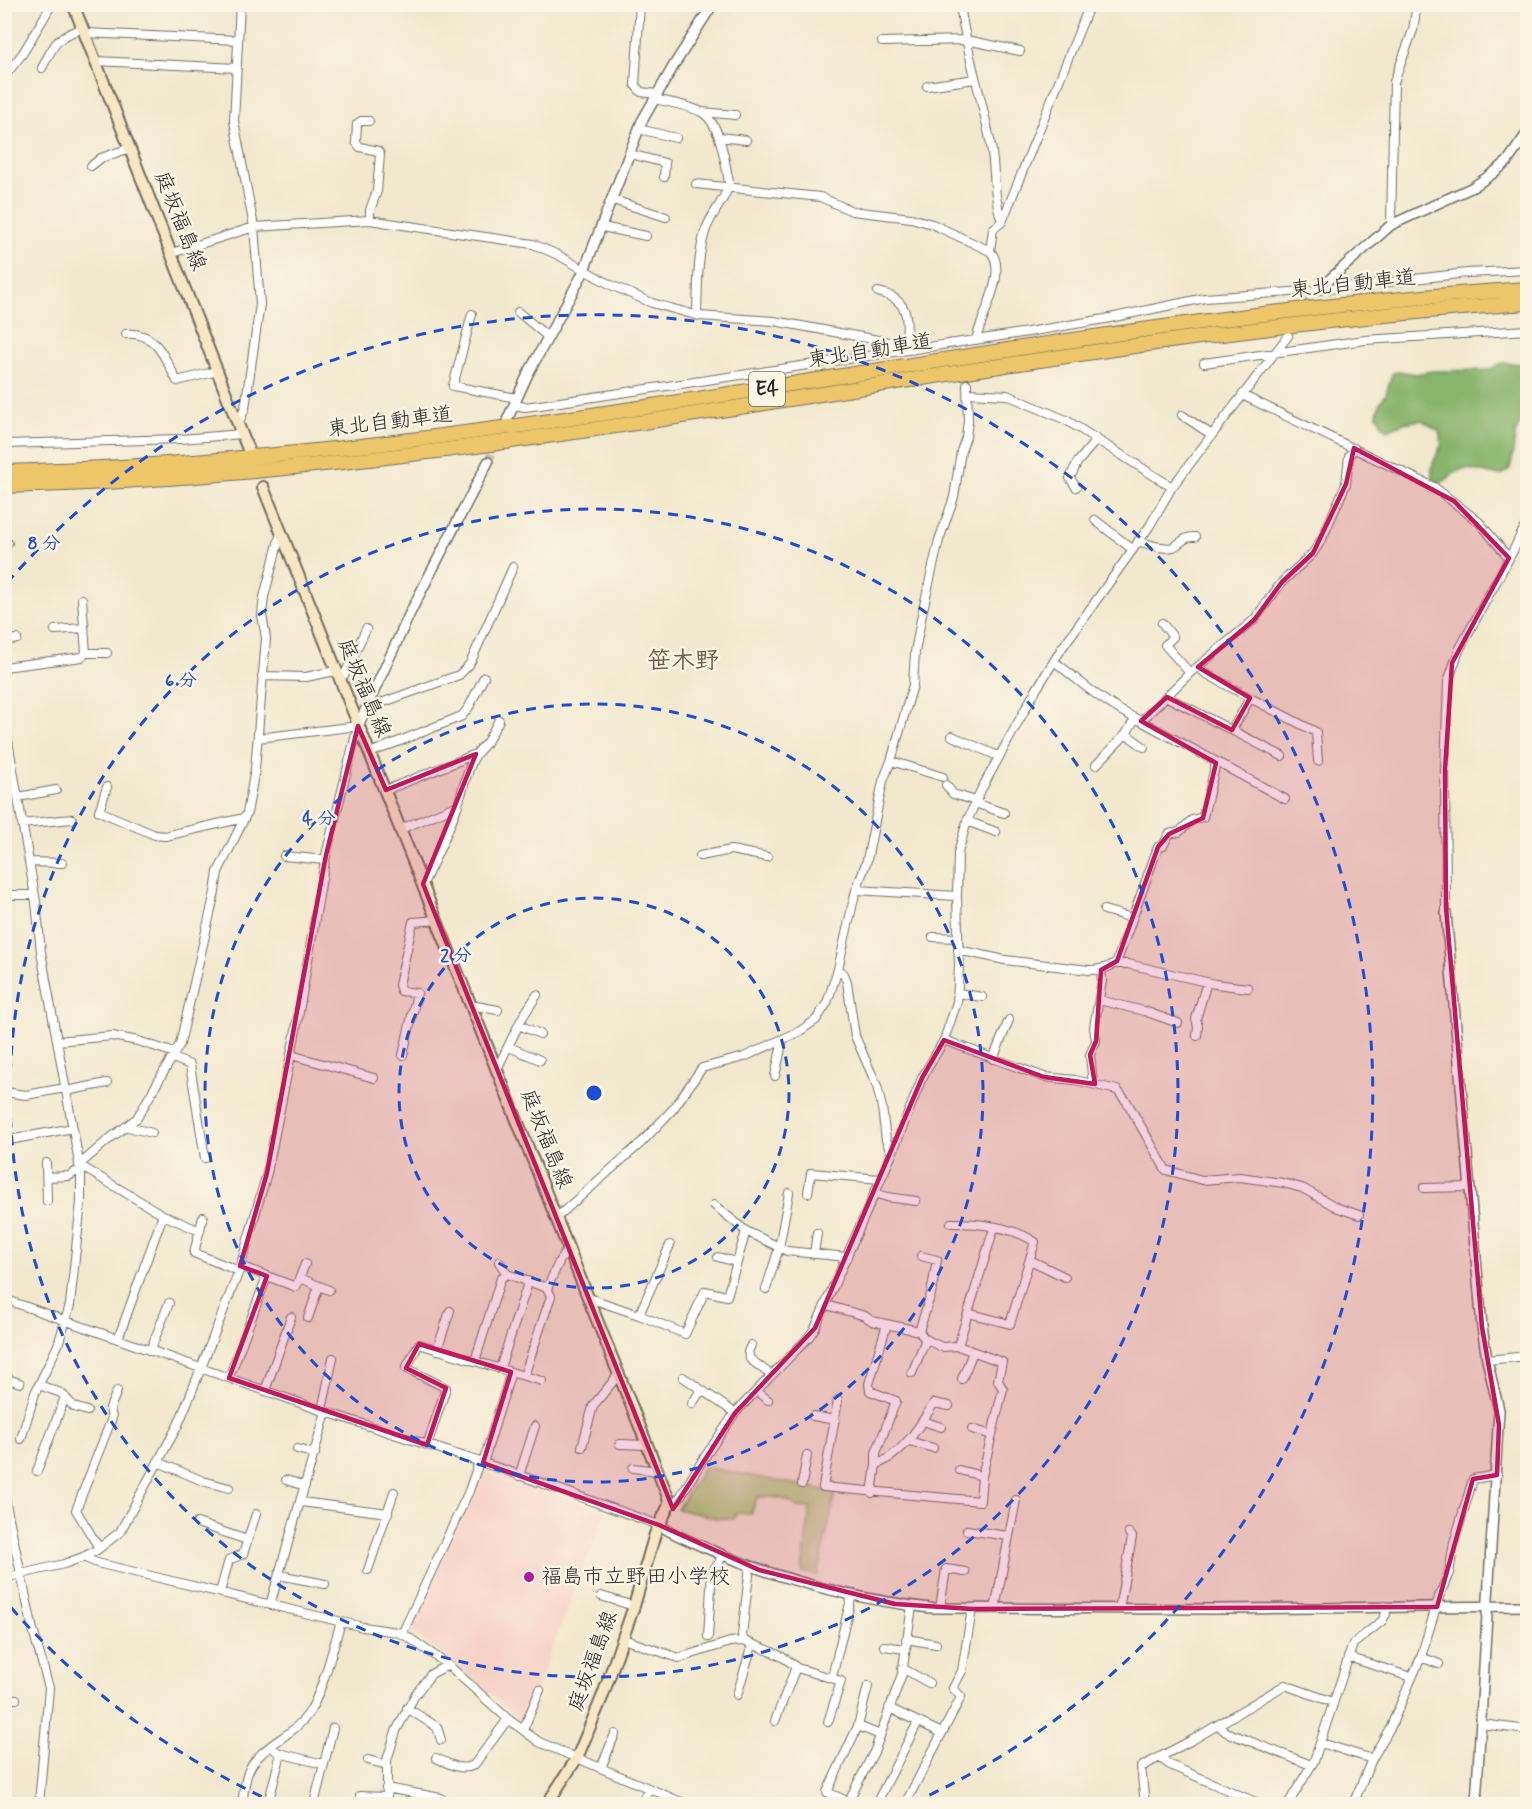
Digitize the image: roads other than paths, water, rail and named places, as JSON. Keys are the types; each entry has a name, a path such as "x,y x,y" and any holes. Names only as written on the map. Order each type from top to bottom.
{"highway":[{"name":"東北自動車道","path":"4,472 163,465 351,449 618,413 1163,327 1371,303 1527,289"},
{"name":"東北自動車道","path":"4,486 162,480 247,474 368,461 622,426 1063,356 1220,334 1371,316 1527,303"}],"main road":[{"name":"庭坂福島線","path":"73,4 249,452"},
{"name":"庭坂福島線","path":"263,487 589,1298 616,1373 658,1471 669,1504 659,1525 623,1639 577,1758 547,1804"}],"street":[{"path":"4,77 23,53 52,4"},
{"path":"4,444 181,439 240,430 260,304 254,227 234,121 240,4"},
{"path":"640,4 635,85 638,90 702,112 735,115"},
{"path":"508,418 584,270 639,129 655,96 713,4"},
{"path":"960,4 966,40 991,142 995,202 1002,222"},
{"path":"990,251 993,228 1002,222 1090,4"},
{"path":"1391,225 1394,82 1413,30 1417,4"},
{"path":"42,68 63,35 84,31 238,40"},
{"path":"882,42 966,40 1020,51"},
{"path":"96,62 236,68"},
{"path":"927,86 975,79"},
{"path":"697,315 704,232 714,210 729,187 719,137 702,112"},
{"path":"369,121 361,121 357,124 356,142 360,147 378,151 380,154 377,191 370,210 370,220"},
{"path":"639,129 676,138"},
{"path":"1315,292 1391,225 1473,187 1507,162 1527,132"},
{"path":"719,137 746,140"},
{"path":"92,166 110,154 130,148"},
{"path":"630,154 664,163 664,177"},
{"path":"696,184 820,196 852,211 911,218 936,226 990,251 995,257 998,270 976,340"},
{"path":"613,200 666,217"},
{"path":"172,253 254,227 370,220 533,244 558,255 610,285 652,303 697,315 774,321 909,347"},
{"path":"602,227 646,236"},
{"path":"472,314 453,386 515,402 525,407 909,347 962,346 976,340 1105,319 1205,298 1315,292 1467,273 1527,270"},
{"path":"878,292 895,299 908,315 909,347"},
{"path":"518,312 548,337"},
{"path":"1204,363 1365,340 1527,330"},
{"path":"126,334 141,334 156,344 177,381 218,371"},
{"path":"669,1504 674,1503 680,1497 735,1413 815,1328 892,1154 922,1078 945,1040 958,993 958,853 967,821 998,756 1054,661 1138,542 1172,487 1288,336"},
{"path":"556,1218 642,1142 673,1108 702,1068 744,1057 800,1031 816,1020 826,1003 838,969 856,890 872,842 883,781 891,761 912,685 915,652 933,566 954,497 961,451 966,437 968,388 1016,398 1066,420 1172,487"},
{"path":"1242,395 1413,476 1454,501 1479,522 1509,558"},
{"path":"1182,415 1212,435"},
{"path":"1076,487 1070,478 1077,463 1097,439"},
{"path":"1096,765 1138,720 1254,620 1282,582 1313,553 1322,539 1346,484 1349,456 1354,448"},
{"path":"4,1578 83,1557 120,1532 177,1425 240,1268 267,1173 291,1055 325,860 358,726 411,611 488,462"},
{"path":"1095,520 1132,549"},
{"path":"1476,1804 1499,1410 1486,1359 1482,1327 1446,913 1445,781 1448,682 1459,650 1527,520"},
{"path":"47,1177 69,1176 108,1140 128,1127 143,1110 174,1055 183,1034 218,872 247,813 254,778 266,638 262,615 264,597 281,532"},
{"path":"1138,542 1165,548 1174,546 1188,537 1195,537"},
{"path":"367,708 459,675 473,657 513,567"},
{"path":"82,599 86,653"},
{"path":"1162,623 1173,637 1165,645 1190,673"},
{"path":"55,630 84,628"},
{"path":"262,676 306,677 345,674 366,629"},
{"path":"4,641 17,639"},
{"path":"4,667 82,657 86,653 107,653"},
{"path":"1054,661 1091,690 1138,720 1285,799"},
{"path":"1198,667 1250,698 1316,732 1318,761"},
{"path":"370,753 462,716 484,677"},
{"path":"1167,697 1282,756"},
{"path":"1232,730 1250,698"},
{"path":"4,718 29,862 40,952 80,1167 80,1214 70,1305 58,1345 39,1385 21,1439"},
{"path":"423,884 458,805 466,774 476,754 487,742 499,720"},
{"path":"258,738 358,726"},
{"path":"1126,734 1144,747"},
{"path":"952,736 998,756"},
{"path":"386,790 476,754"},
{"path":"891,761 944,781 953,794 1004,813"},
{"path":"1115,964 1158,847 1163,846 1169,834 1179,832 1192,820 1203,817 1216,763"},
{"path":"107,787 99,811 147,833 165,836 244,818"},
{"path":"18,797 56,790"},
{"path":"401,829 458,805"},
{"path":"22,824 72,819"},
{"path":"967,821 996,832"},
{"path":"700,856 730,850 767,857"},
{"path":"284,856 325,860"},
{"path":"29,862 62,863"},
{"path":"856,890 957,896"},
{"path":"4,895 34,895"},
{"path":"1104,910 1132,918"},
{"path":"404,1055 417,993 401,991 399,985 413,922 438,921"},
{"path":"933,937 958,938"},
{"path":"958,950 1005,960 1080,970 1101,970 1115,964 1128,964 1207,982 1248,988"},
{"path":"838,969 844,974 847,982 855,1036 877,1086 886,1140 892,1154"},
{"path":"1093,1084 1090,1055 1096,1041 1094,1027 1101,970"},
{"path":"1197,1036 1196,1019 1207,982"},
{"path":"958,993 982,997"},
{"path":"497,1070 537,995"},
{"path":"1099,1000 1144,1011 1178,1023"},
{"path":"472,1007 498,1010"},
{"path":"993,1059 1009,1020"},
{"path":"519,1025 540,1034"},
{"path":"57,1041 112,1036 138,1041 174,1055 190,1065 205,1158"},
{"path":"775,1076 783,1039"},
{"path":"945,1040 1044,1077 1075,1080 1114,1088 1121,1094 1166,1170 1202,1180 1240,1177 1283,1183 1302,1188 1338,1208 1359,1215"},
{"path":"509,1047 540,1060"},
{"path":"291,1055 374,1077"},
{"path":"4,1092 26,1095 107,1083"},
{"path":"128,1127 152,1133"},
{"path":"4,1141 73,1128"},
{"path":"46,1163 47,1201"},
{"path":"80,1167 163,1215 200,1231"},
{"path":"808,1194 811,1173 880,1179"},
{"path":"1424,1188 1470,1187"},
{"path":"766,1289 779,1248 789,1193"},
{"path":"874,1193 916,1201"},
{"path":"714,1205 746,1231 779,1248 794,1253 847,1257"},
{"path":"118,1339 163,1215"},
{"path":"203,1217 194,1253 296,1287 305,1264"},
{"path":"951,1223 980,1223 1023,1234 1035,1242 1010,1324 968,1313"},
{"path":"958,1347 994,1228"},
{"path":"589,1298 639,1314 685,1334 705,1291 728,1296 746,1231"},
{"path":"814,1254 817,1233"},
{"path":"639,1314 670,1245"},
{"path":"547,1288 560,1260 569,1248"},
{"path":"919,1331 931,1294 937,1260 921,1256"},
{"path":"718,1257 736,1262"},
{"path":"1030,1260 1065,1277"},
{"path":"499,1262 507,1274 547,1288 551,1296 524,1376"},
{"path":"475,1361 501,1278 507,1274"},
{"path":"229,1378 267,1276"},
{"path":"300,1278 329,1290"},
{"path":"500,1368 528,1282"},
{"path":"308,1318 319,1286"},
{"path":"4,1299 265,1391 659,1525 750,1566 852,1595 912,1606 972,1609 1527,1606"},
{"path":"150,1351 169,1303"},
{"path":"826,1305 887,1324 919,1331 926,1339 942,1347 958,1347 1002,1362 998,1381 1003,1389 982,1476 980,1501 823,1487 838,1400"},
{"path":"437,1350 450,1311"},
{"path":"265,1391 291,1317"},
{"path":"872,1492 876,1453 896,1401 870,1391 869,1384 887,1324"},
{"path":"912,1373 926,1339"},
{"path":"427,1445 446,1388 406,1368 419,1344 542,1381"},
{"path":"751,1345 748,1352 750,1359 771,1375"},
{"path":"962,1379 974,1352"},
{"path":"1486,1359 1527,1356"},
{"path":"270,1605 315,1455 333,1358"},
{"path":"402,1634 482,1463 511,1372"},
{"path":"582,1447 593,1406 616,1373"},
{"path":"683,1377 735,1413"},
{"path":"4,1378 20,1383"},
{"path":"39,1385 61,1393 74,1407 87,1411"},
{"path":"692,1404 701,1390"},
{"path":"99,1548 76,1510 112,1418 110,1408 117,1391"},
{"path":"756,1391 768,1400"},
{"path":"37,1471 65,1397"},
{"path":"876,1465 884,1462 909,1441 934,1404 949,1406"},
{"path":"813,1416 835,1419"},
{"path":"923,1421 940,1427"},
{"path":"519,1476 535,1426"},
{"path":"972,1429 992,1435"},
{"path":"909,1441 933,1448"},
{"path":"620,1444 647,1445"},
{"path":"297,1449 315,1455"},
{"path":"802,1484 807,1455"},
{"path":"158,1462 203,1481 229,1488"},
{"path":"633,1468 658,1471"},
{"path":"959,1470 982,1476"},
{"path":"1353,1804 1421,1657 1439,1597 1449,1573 1454,1543 1473,1479 1497,1475"},
{"path":"286,1480 305,1486"},
{"path":"368,1570 394,1492"},
{"path":"4,1495 33,1630 49,1688 39,1804"},
{"path":"995,1609 1016,1500"},
{"path":"301,1502 388,1513"},
{"path":"220,1592 229,1560 243,1554 256,1514"},
{"path":"198,1523 247,1540"},
{"path":"967,1530 1008,1536"},
{"path":"1119,1609 1132,1537 1129,1533"},
{"path":"708,1637 712,1571 722,1555"},
{"path":"83,1557 97,1563 270,1605 402,1634 448,1665 508,1719 539,1742 648,1788 670,1801 686,1804"},
{"path":"744,1641 742,1635 750,1566"},
{"path":"940,1608 946,1569 965,1572"},
{"path":"279,1575 325,1584"},
{"path":"832,1677 852,1595"},
{"path":"601,1596 634,1606"},
{"path":"868,1686 858,1726 827,1792 851,1803 875,1750 902,1674 912,1606"},
{"path":"1288,1804 1311,1766 1321,1743 1353,1644 1382,1621 1386,1614 1385,1606"},
{"path":"906,1802 961,1697 953,1688 962,1671 972,1609"},
{"path":"242,1804 249,1771 255,1760 297,1726 309,1713 316,1699 341,1622"},
{"path":"623,1639 679,1658 730,1642 744,1641 776,1654 796,1667 841,1681 828,1722"},
{"path":"906,1639 936,1644"},
{"path":"737,1695 752,1645"},
{"path":"885,1646 904,1649"},
{"path":"1348,1657 1411,1677"},
{"path":"1421,1657 1439,1664"},
{"path":"386,1796 387,1765 392,1742 407,1708 431,1674 448,1665"},
{"path":"775,1721 796,1667"},
{"path":"902,1668 929,1683"},
{"path":"1145,1804 1142,1767 1285,1685 1333,1702"},
{"path":"523,1730 540,1690"},
{"path":"4,1699 16,1699"},
{"path":"407,1708 436,1727 441,1740"},
{"path":"889,1708 942,1733"},
{"path":"436,1758 464,1768 474,1765 508,1719"},
{"path":"876,1804 918,1722"},
{"path":"1481,1724 1527,1730"},
{"path":"1218,1725 1226,1732 1311,1766"},
{"path":"858,1726 880,1735"},
{"path":"314,1804 333,1728"},
{"path":"601,1768 615,1734"},
{"path":"1321,1743 1372,1759"},
{"path":"271,1747 281,1753 323,1764"},
{"path":"268,1804 281,1753"},
{"path":"1159,1758 1170,1765 1260,1804"},
{"path":"368,1761 387,1765"},
{"path":"642,1804 648,1788"},
{"path":"360,1796 441,1798"}],"tunnel":[{"path":"1293,327 1312,295"},
{"path":"963,350 967,384"},
{"path":"488,462 505,424"}],"place":[{"name":"福島市立野田小学校","path":"529,1577"}],"district":[{"name":"笹木野","path":"683,661"}]}
